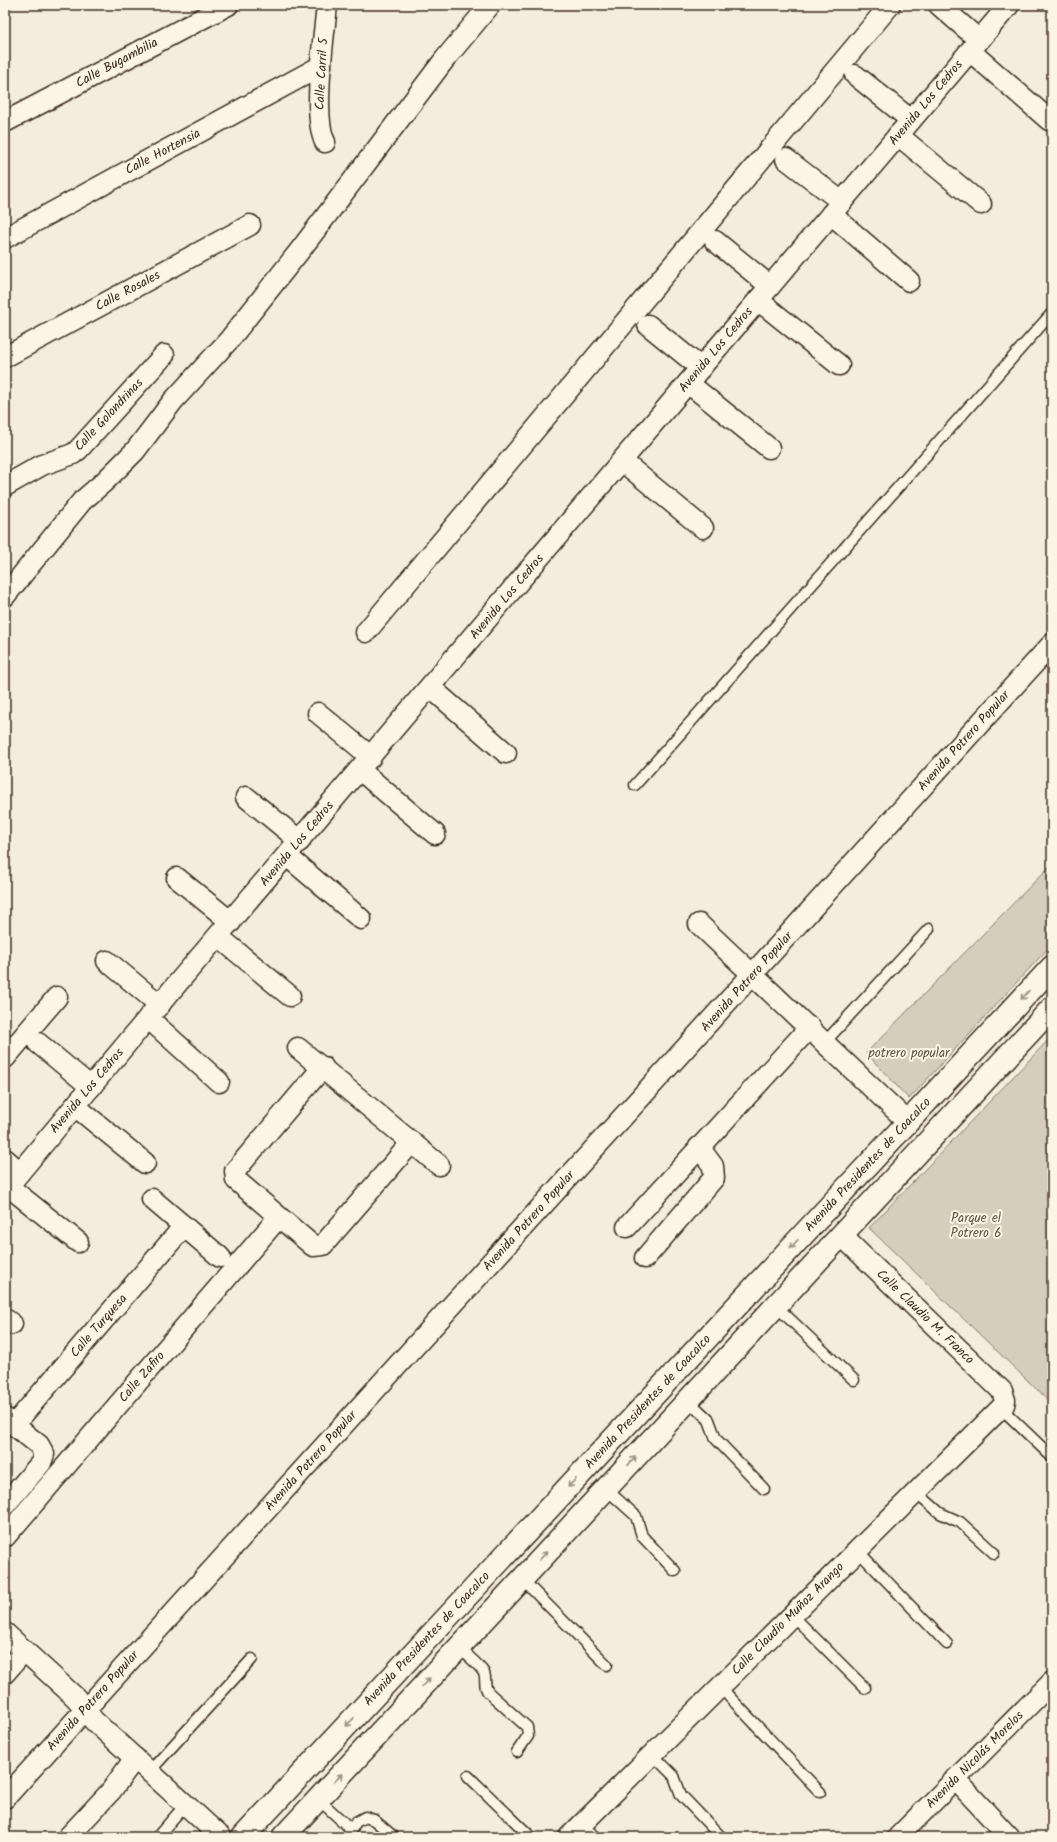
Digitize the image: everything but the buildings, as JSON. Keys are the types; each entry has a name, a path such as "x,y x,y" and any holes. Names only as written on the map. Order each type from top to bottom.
{"street":[{"name":"Calle Bugambilia","path":"5,122 228,5"},
{"name":"Calle Carril 5","path":"325,142 321,134 320,124 322,66 327,5"},
{"path":"5,596 82,501 104,482 135,451 173,401 229,340 301,249 445,59 490,5"},
{"path":"366,632 890,5"},
{"path":"939,5 974,45 1049,120"},
{"name":"Avenida Los Cedros","path":"11,1182 154,1011 1009,5"},
{"name":"Calle Hortensia","path":"5,238 322,66"},
{"path":"854,75 911,120"},
{"path":"898,135 981,204"},
{"path":"786,159 909,281"},
{"name":"Calle Rosales","path":"5,357 250,225"},
{"path":"715,241 764,293 839,366"},
{"path":"648,325 695,375 769,448"},
{"name":"Calle Golondrinas","path":"5,486 42,465 72,454 78,450 164,356"},
{"path":"622,461 703,528"},
{"name":"Avenida Potrero Popular","path":"5,1798 1052,644"},
{"path":"430,687 506,753"},
{"path":"318,713 365,764 435,834"},
{"path":"246,797 361,919"},
{"path":"177,878 290,996"},
{"path":"699,924 810,1027 908,1122"},
{"path":"107,961 219,1082"},
{"name":"Avenida Presidentes de Coacalco","path":"243,1837 1052,967"},
{"path":"5,1058 57,996"},
{"path":"283,1837 1052,1008"},
{"path":"626,1227 810,1027"},
{"path":"38,1042 91,1087"},
{"path":"298,1048 323,1067 439,1165"},
{"path":"976,1048 997,1067"},
{"path":"323,1067 235,1171 236,1180 239,1184 278,1218 309,1244 313,1246 323,1245 412,1142"},
{"path":"75,1106 145,1163"},
{"path":"644,1258 714,1178 713,1166 700,1147"},
{"path":"5,1159 11,1182 78,1242"},
{"path":"152,1199 220,1257"},
{"name":"Calle Zafiro","path":"5,1536 278,1218"},
{"name":"Calle Turquesa","path":"9,1421 184,1226"},
{"name":"Calle Claudio M. Franco","path":"841,1235 1002,1391 1004,1405"},
{"name":"Calle Claudio Muñoz Arango","path":"582,1833 652,1754 1004,1405"},
{"path":"5,1505 43,1458 42,1449 39,1445 9,1421"},
{"path":"5,1633 76,1698 94,1721 221,1837"},
{"path":"5,1672 24,1651"},
{"name":"Avenida Nicolás Morelos","path":"898,1837 1052,1682"},
{"path":"68,1837 111,1791 142,1765"},
{"path":"955,1779 1009,1837"}],"lane":[{"path":"635,785 1052,313"},
{"path":"825,1042 929,929"},
{"path":"776,1306 854,1380"},
{"path":"688,1400 709,1420 716,1439 764,1489"},
{"path":"1004,1405 1052,1457"},
{"path":"606,1489 636,1516 642,1536 675,1571"},
{"path":"916,1492 940,1514 960,1522 994,1553"},
{"path":"857,1550 947,1644"},
{"path":"522,1579 607,1665"},
{"path":"792,1615 865,1688"},
{"path":"459,1647 483,1671 485,1678 484,1685 488,1692 527,1727 528,1736 517,1752"},
{"path":"142,1765 252,1659"},
{"path":"720,1687 820,1792"},
{"path":"652,1754 674,1776 681,1795 721,1837"},
{"path":"468,1776 531,1837"},
{"path":"318,1799 349,1833 360,1819 370,1818 394,1837"},
{"path":"157,1837 186,1804"}],"green space":[{"name":"potrero popular","path":"1052,864 1052,944 909,1099 866,1053"},
{"name":"Parque el Potrero 6","path":"1052,1036 1052,1404 869,1228"}]}
